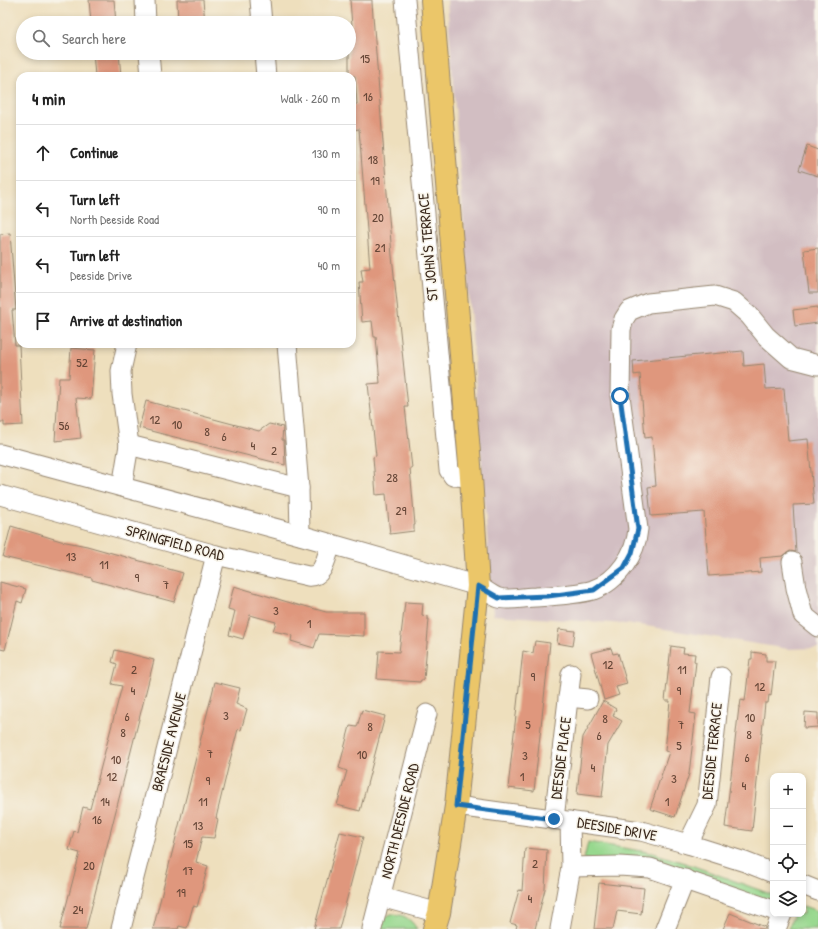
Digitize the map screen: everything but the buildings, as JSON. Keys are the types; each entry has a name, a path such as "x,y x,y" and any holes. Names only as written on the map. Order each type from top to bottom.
{"main road":[{"name":"ST JOHN'S TERRACE","path":"432,0 471,477 478,586"},
{"path":"437,921 456,806 478,586"}],"street":[{"path":"144,0 145,16"},
{"path":"260,0 261,16"},
{"name":"ST JOHN'S TERRACE","path":"405,0 449,470 453,476 471,477"},
{"path":"150,60 151,72"},
{"path":"265,60 266,72"},
{"path":"0,454 300,535 478,586 499,598 548,596 594,590 624,568 632,553 638,529 620,396 621,329 624,319 630,311 648,303 715,296 734,302 749,315 766,336 791,358 818,365"},
{"path":"122,487 128,446 122,394 122,371 126,348"},
{"path":"287,348 299,488 300,535"},
{"path":"128,446 299,488"},
{"name":"SPRINGFIELD ROAD","path":"0,495 216,555 314,577 320,573 331,544"},
{"name":"BRAESIDE AVENUE","path":"121,929 216,555"},
{"path":"792,562 796,588 803,615 818,627"},
{"name":"DEESIDE PLACE","path":"560,929 571,867 562,820 568,697 571,674"},
{"name":"DEESIDE TERRACE","path":"688,844 707,805 720,678"},
{"name":"DEESIDE PLACE","path":"568,697 588,699"},
{"name":"NORTH DEESIDE ROAD","path":"372,929 427,714"},
{"name":"DEESIDE DRIVE","path":"456,806 641,831 745,862 770,872"},
{"path":"571,867 619,866 650,868 770,909"},
{"path":"665,929 685,879"},
{"path":"806,886 818,891"},
{"path":"381,897 437,921"},
{"path":"776,929 781,917"}],"shaded area":[{"path":"447,0 818,0 818,648 788,649 640,625 493,615"}],"green space":[{"path":"588,842 653,853 691,865 770,894 770,904 584,859"},
{"path":"806,907 818,911 817,929 788,929 793,917 806,917"},
{"path":"391,914 406,917 417,929 378,929 380,920"}],"route":[{"path":"554,819 456,806 478,586 499,598 548,596 594,590 624,568 632,553 637,538 638,529 620,396"}]}
